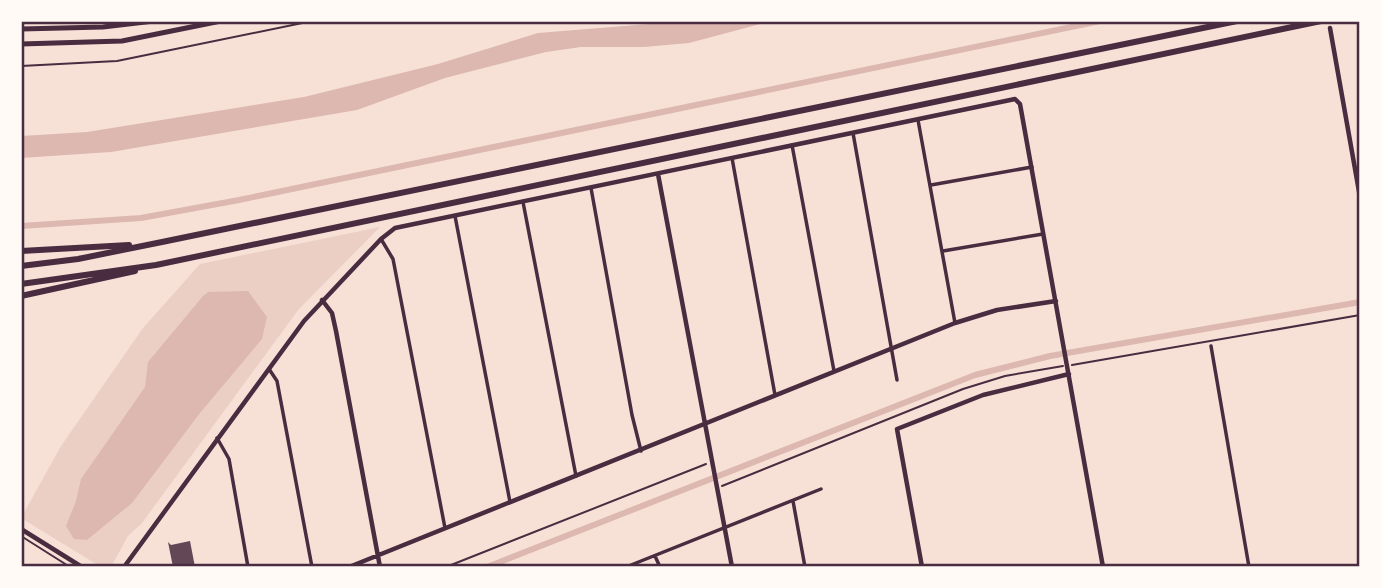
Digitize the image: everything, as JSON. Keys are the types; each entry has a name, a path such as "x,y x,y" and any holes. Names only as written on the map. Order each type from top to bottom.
{"highway":[{"path":"21,29 103,27 154,21"},
{"path":"21,44 122,41 221,21"},
{"path":"21,265 78,259 163,242 1237,21"},
{"path":"21,284 156,265 1321,21"},
{"path":"21,251 163,242"},
{"path":"21,296 123,275 156,265"}],"street":[{"path":"1330,28 1360,197"},
{"path":"124,567 216,437 321,300 381,239 403,225 1011,99 1018,101 1032,167 1103,567"},
{"path":"918,120 955,323"},
{"path":"853,133 897,380"},
{"path":"792,145 835,373"},
{"path":"731,157 776,397"},
{"path":"931,185 1032,167"},
{"path":"658,174 732,567"},
{"path":"591,188 632,415 641,450"},
{"path":"523,202 576,476"},
{"path":"455,215 510,502"},
{"path":"943,251 1043,234"},
{"path":"381,239 393,259 445,528"},
{"path":"321,300 332,313 336,331 380,567"},
{"path":"349,567 955,323 997,310 1056,300"},
{"path":"1210,346 1249,567"},
{"path":"268,368 277,381 312,567"},
{"path":"922,567 895,433 898,428 983,395 1069,374"},
{"path":"216,437 224,445 229,459 248,567"},
{"path":"626,567 821,489"},
{"path":"793,501 805,567"},
{"path":"21,529 82,567"},
{"path":"655,556 660,567"}],"path":[{"path":"21,66 117,61 312,21"},
{"path":"446,567 707,463"},
{"path":"21,536 70,567"}],"shaded area":[{"path":"686,21 771,21 689,43 644,47 581,47 546,52 445,78 357,110 111,152 21,158 21,136 87,132 304,97 438,64 538,33"},
{"path":"380,227 299,309 142,523 128,536 111,567 101,567 21,518 61,446 143,328 200,264"},
{"path":"248,291 267,317 262,339 200,413 132,503 87,540 74,539 66,526 81,479 145,387 148,362 208,292"}],"building":[{"path":"190,541 195,567 173,567 168,542 171,545"}],"waterway":[{"path":"21,226 141,218 239,200 1100,21"},
{"path":"487,567 975,375 1050,356 1360,302"}]}
